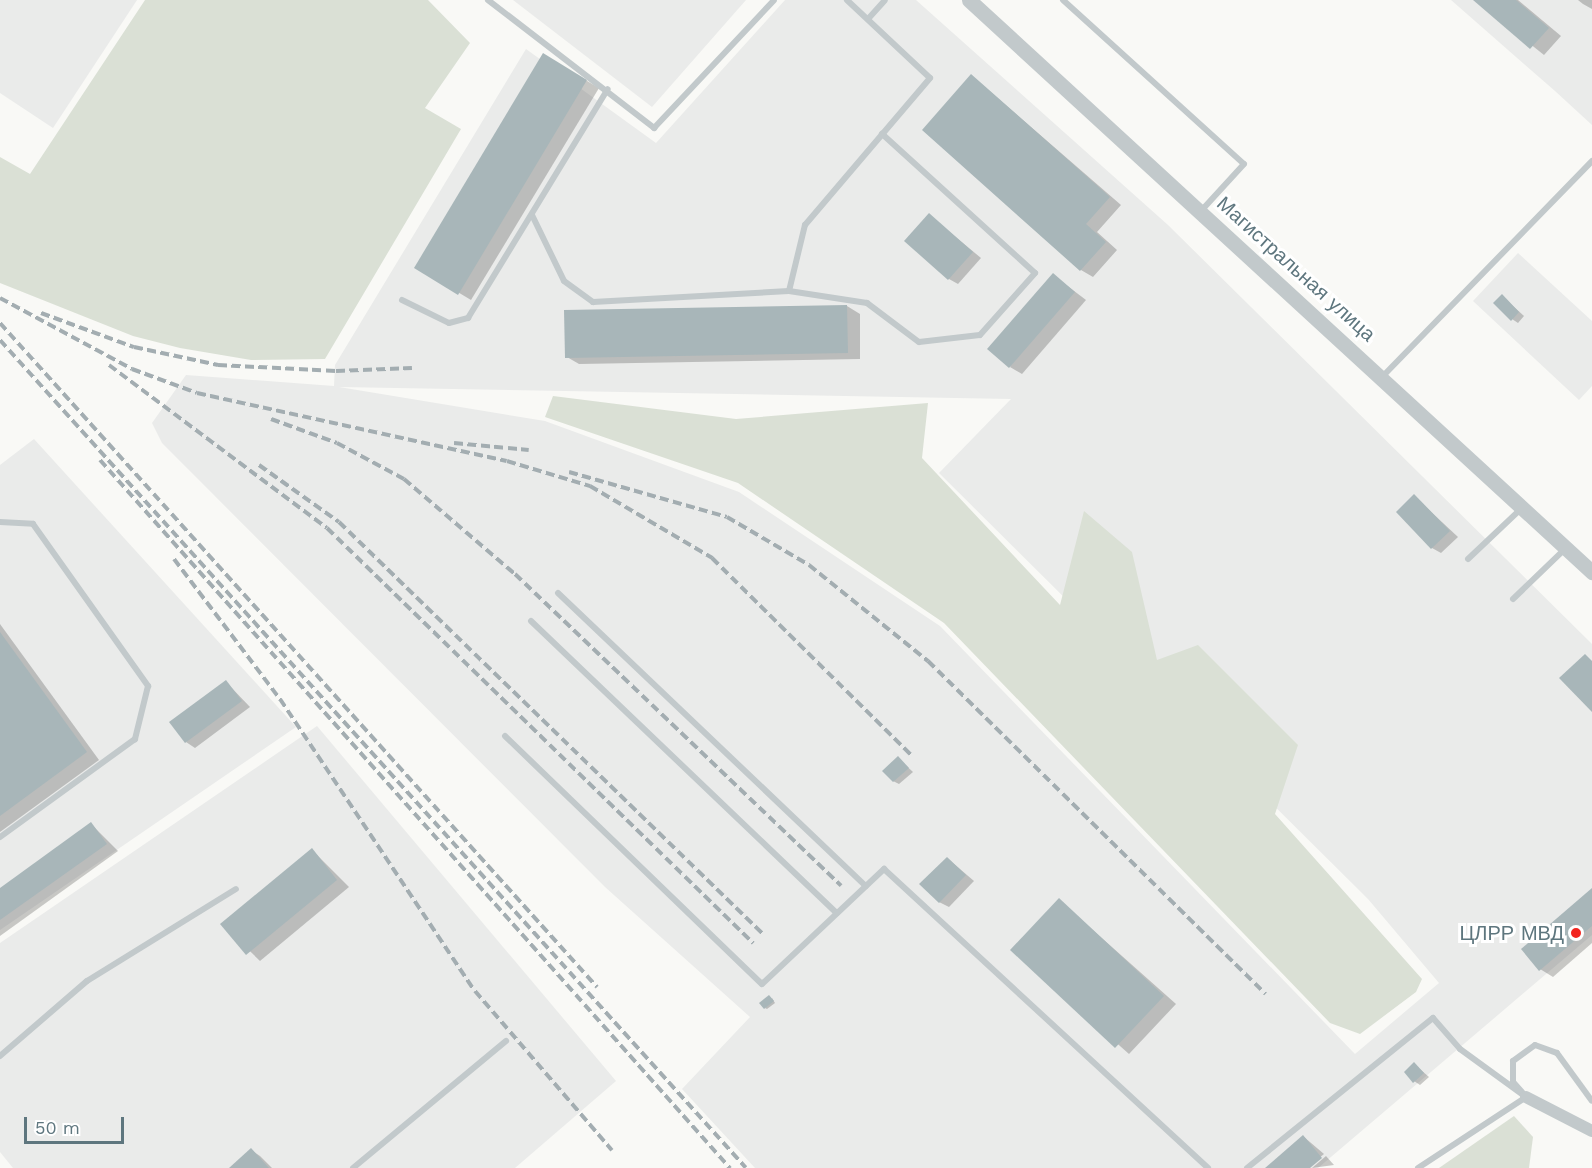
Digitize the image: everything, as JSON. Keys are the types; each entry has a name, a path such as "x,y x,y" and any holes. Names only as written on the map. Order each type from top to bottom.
{"street":[{"name":"Магистральная улица","path":"969,0 1383,376 1592,572"},
{"path":"1526,1097 1592,1131"}],"lane":[{"path":"488,0 608,89 654,128 774,0"},
{"path":"789,291 806,225 930,78 847,0"},
{"path":"868,19 885,0"},
{"path":"1063,0 1244,164 1201,211"},
{"path":"402,300 449,323 468,318 608,89"},
{"path":"532,215 564,281 593,302 789,291 867,303 919,342 980,335 1035,273 882,135"},
{"path":"1383,376 1592,161"},
{"path":"1468,559 1523,507"},
{"path":"0,522 33,524 148,686 135,739 0,837"},
{"path":"1513,599 1566,548"},
{"path":"558,593 866,886"},
{"path":"531,621 837,913"},
{"path":"505,736 762,984 884,868 1208,1168"},
{"path":"0,1056 87,981 237,889"},
{"path":"1247,1168 1433,1018 1460,1049 1526,1097"},
{"path":"353,1168 506,1041"},
{"path":"1526,1097 1513,1082 1513,1061 1535,1045 1557,1053 1592,1101"},
{"path":"1418,1168 1526,1097"}],"shaded area":[{"path":"0,0 137,0 53,128 0,93"},
{"path":"145,0 428,0 470,43 425,108 461,129 325,359 251,360 180,348 133,336 0,283 0,157 30,174"},
{"path":"513,0 746,0 652,107"},
{"path":"785,0 916,0 1168,225 1592,644 1592,935 1318,1168 755,1168 682,1089 750,1017 605,887 162,443 152,423 186,375 334,386 335,365 526,49 656,143","holes":["339,387 1011,399 939,473 1368,899 1439,983 1355,1054 940,626 739,492 545,421"]},
{"path":"1451,0 1592,0 1592,125 1555,91"},
{"path":"1518,253 1592,321 1592,386 1579,400 1473,301"},
{"path":"553,396 736,419 928,403 922,458 1060,605 1084,511 1132,552 1157,660 1198,645 1298,745 1275,814 1422,979 1416,992 1360,1034 1330,1023 944,623 738,483 545,417"},
{"path":"34,439 296,727 0,930 0,465"},
{"path":"317,726 616,1081 515,1168 13,1168 0,1152 0,943"},
{"path":"1514,1116 1533,1137 1529,1168 1439,1168"}],"building":[{"path":"1473,0 1516,0 1549,28 1530,49"},
{"path":"543,53 587,80 458,295 414,268"},
{"path":"971,74 1110,197 1086,224 1106,242 1080,271 922,130"},
{"path":"929,213 973,252 948,280 904,241"},
{"path":"1053,273 1075,292 1009,368 987,349"},
{"path":"1502,294 1519,312 1511,321 1493,303"},
{"path":"847,305 848,353 565,358 564,310"},
{"path":"1414,494 1450,531 1431,549 1396,512"},
{"path":"0,632 87,752 0,816"},
{"path":"1585,654 1592,661 1592,712 1559,678"},
{"path":"226,680 242,701 185,743 169,722"},
{"path":"898,756 909,768 893,782 882,771"},
{"path":"91,822 107,844 0,920 0,888"},
{"path":"312,848 337,880 246,955 220,924"},
{"path":"947,857 966,875 939,903 919,884"},
{"path":"1592,888 1592,926 1539,971 1521,949"},
{"path":"1059,898 1164,996 1115,1048 1010,950"},
{"path":"769,995 774,1001 764,1009 759,1003"},
{"path":"1414,1062 1424,1073 1413,1083 1404,1072"},
{"path":"1303,1135 1322,1158 1310,1168 1265,1168"},
{"path":"251,1148 269,1168 229,1168"}],"railway":[{"path":"0,298 132,369 197,393 507,461 590,486 712,558 911,755"},
{"path":"41,313 134,347 218,365 336,371 412,368"},
{"path":"0,323 597,987"},
{"path":"0,340 746,1168"},
{"path":"109,365 327,528 753,943"},
{"path":"271,419 337,443 404,479 515,574 841,886"},
{"path":"454,443 529,450"},
{"path":"100,460 730,1168"},
{"path":"259,465 339,522 763,934"},
{"path":"569,472 727,517 809,565 928,661 1266,994"},
{"path":"174,559 280,699 475,991 612,1150"}],"place":[{"name":"ЦЛРР МВД","path":"1576,933"}]}
